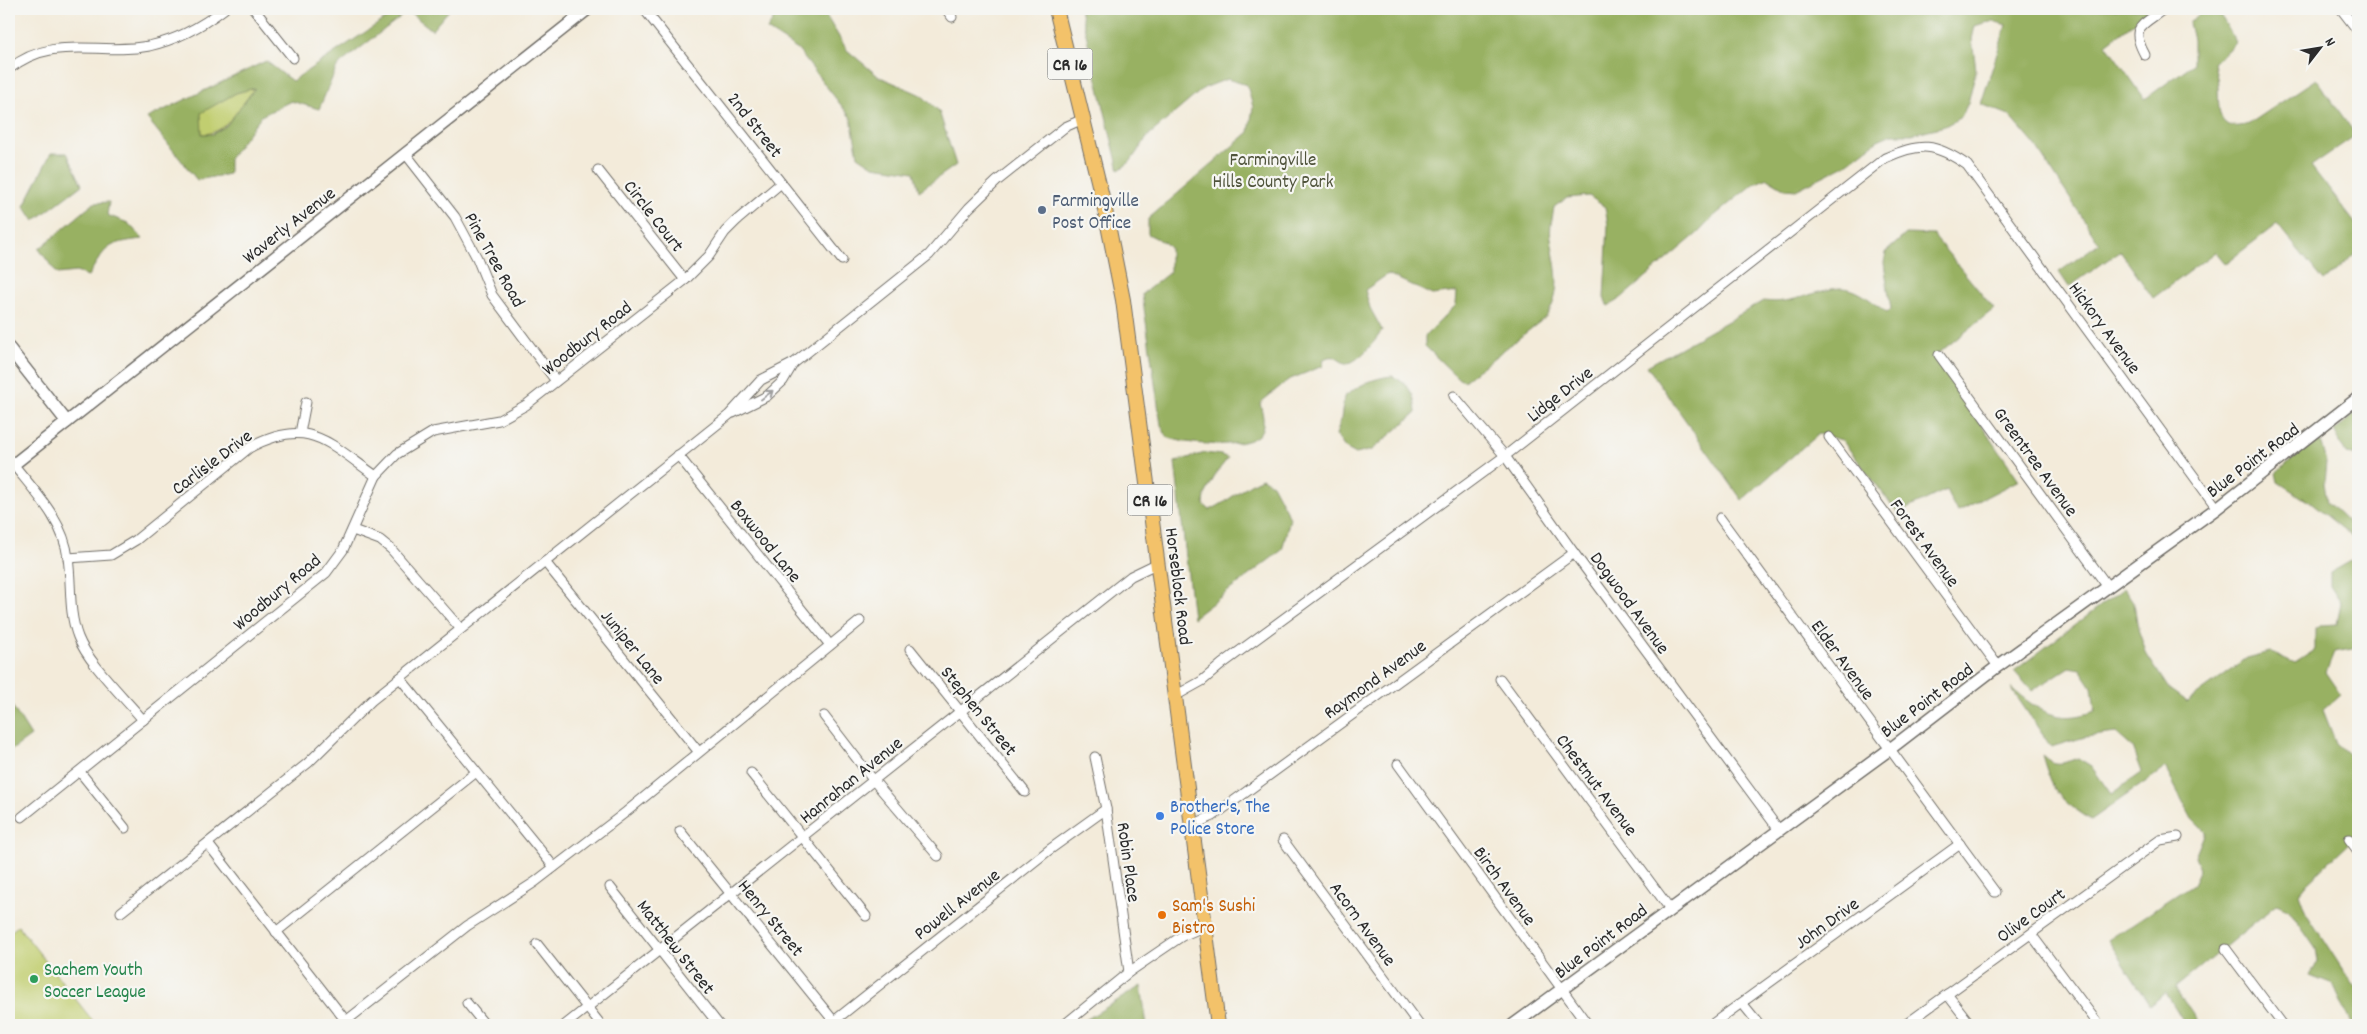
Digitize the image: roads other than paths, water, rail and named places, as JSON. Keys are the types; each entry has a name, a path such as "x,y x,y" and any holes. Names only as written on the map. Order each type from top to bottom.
{"main road":[{"name":"Horseblock Road","path":"1056,9 1110,232 1123,300 1218,1025"}],"street":[{"path":"9,69 32,56 68,46 115,49 148,46 164,42 193,29 224,9"},
{"path":"254,9 293,58"},
{"name":"Waverly Avenue","path":"11,466 588,9"},
{"name":"2nd Street","path":"644,9 842,260"},
{"path":"946,9 952,17"},
{"path":"2145,55 2136,40 2136,33 2139,28 2164,9"},
{"path":"2341,9 2358,31"},
{"path":"121,912 308,764 363,708 460,628 729,415 761,380 794,363 929,255 969,208 997,181 1065,127 1083,119"},
{"name":"Lidge Drive","path":"1175,696 1202,681 1505,456 1885,158 1903,150 1919,147 1939,148 1967,165"},
{"name":"Pine Tree Road","path":"406,153 455,217 477,258 492,295 556,381"},
{"name":"Hickory Avenue","path":"1967,165 2217,508"},
{"name":"Circle Court","path":"598,170 685,280"},
{"name":"Woodbury Road","path":"22,817 320,578 338,559 354,530 376,476 397,454 418,439 433,432 499,420 526,405 685,280 709,256 725,232 781,183"},
{"path":"9,348 66,422"},
{"name":"Greentree Avenue","path":"1939,355 2108,587"},
{"path":"729,415 767,396 783,381 794,363"},
{"name":"Dogwood Avenue","path":"1454,396 1505,456 1574,553 1779,830"},
{"name":"Blue Point Road","path":"1513,1025 1562,991 1670,909 1890,749 1998,666 2217,508 2358,398"},
{"path":"300,433 306,402"},
{"name":"Carlisle Drive","path":"68,558 111,555 136,540 249,448 288,432 300,433 327,441 376,476"},
{"name":"Forest Avenue","path":"1828,437 1998,666"},
{"name":"Boxwood Lane","path":"678,455 830,645"},
{"path":"11,466 59,527 68,558 70,606 78,638 85,653 143,720"},
{"name":"Elder Avenue","path":"1720,518 1994,892"},
{"path":"354,530 380,540 391,548 460,628"},
{"name":"Raymond Avenue","path":"1192,825 1213,816 1574,553"},
{"name":"Juniper Lane","path":"545,562 698,751"},
{"name":"Hanrahan Avenue","path":"565,1025 804,838 960,711 1131,576 1158,563"},
{"path":"208,844 344,1023 467,926 554,867 860,621"},
{"name":"Stephen Street","path":"910,649 1026,792"},
{"path":"400,678 554,867"},
{"name":"Chestnut Avenue","path":"1500,679 1670,909"},
{"path":"824,716 874,781 938,856"},
{"name":"Robin Place","path":"1095,757 1106,808 1129,972"},
{"name":"Birch Avenue","path":"1398,764 1588,1025"},
{"path":"80,772 125,828"},
{"path":"276,932 475,772"},
{"path":"751,772 866,916"},
{"name":"Powell Avenue","path":"834,1024 1049,850 1106,808"},
{"name":"Henry Street","path":"680,831 732,893 834,1024"},
{"name":"Olive Court","path":"1905,1025 2160,840 2178,837"},
{"path":"2349,839 2358,851"},
{"name":"Acorn Avenue","path":"1283,840 1419,1025"},
{"name":"John Drive","path":"1711,1025 1960,844"},
{"name":"Matthew Street","path":"610,887 719,1025"},
{"path":"1064,1025 1129,972 1182,936 1205,926"},
{"path":"2031,934 2099,1025"},
{"path":"537,944 601,1025"},
{"path":"2226,949 2283,1025"},
{"path":"1947,994 1971,1025"},
{"path":"467,1003 485,1025"},
{"path":"1742,1003 1760,1025"}],"place":[{"name":"Farmingville Post Office","path":"1042,210"},
{"name":"Brother's, The Police Store","path":"1160,816"},
{"name":"Sam's Sushi Bistro","path":"1162,915"},
{"name":"Sachem Youth Soccer League","path":"34,979"}],"park label":[{"name":"Farmingville Hills County Park","path":"1273,169"}]}
